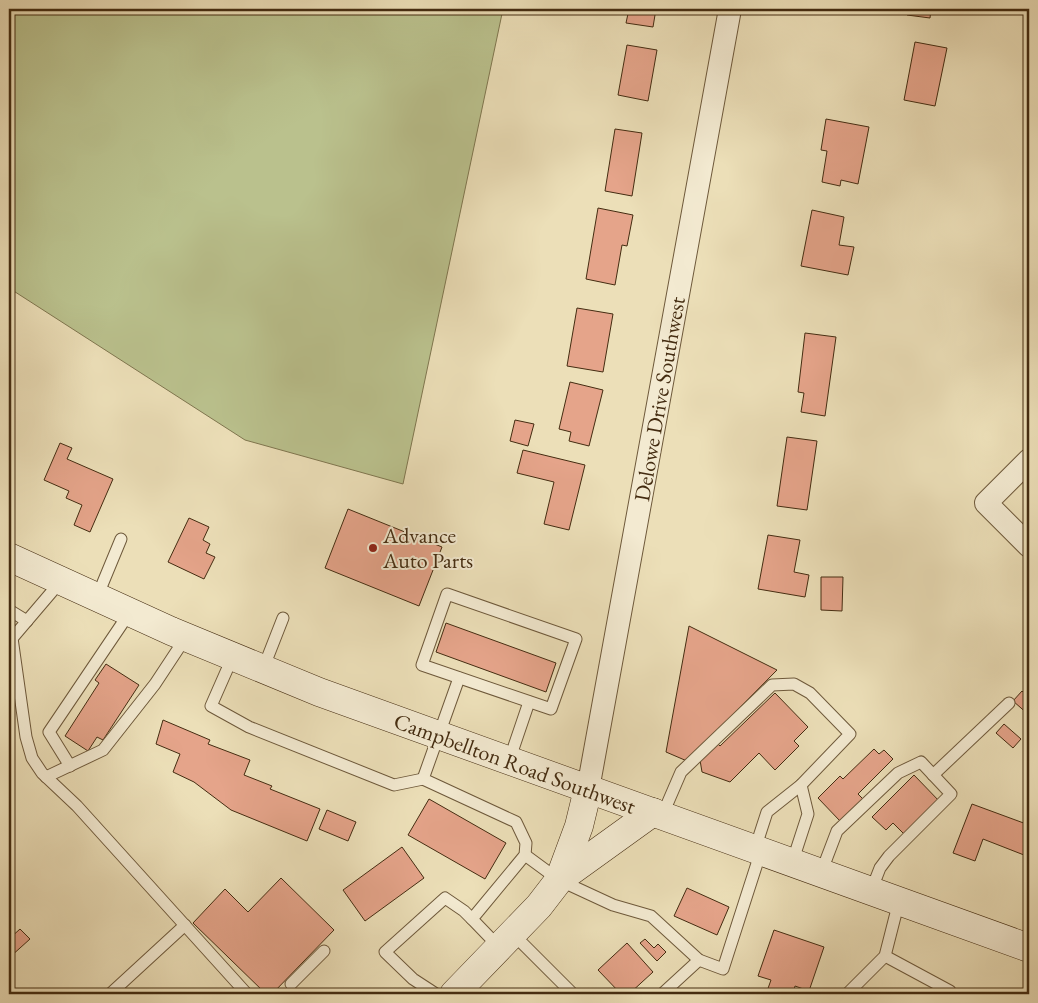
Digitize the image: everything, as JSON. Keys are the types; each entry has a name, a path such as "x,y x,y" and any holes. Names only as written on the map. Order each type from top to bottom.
{"main road":[{"name":"Campbellton Road Southwest","path":"9,557 186,637 263,669 509,761 1029,948"},
{"path":"559,880 579,826 588,789"},
{"path":"454,994 538,906 559,880 658,814"}],"street":[{"name":"Delowe Drive Southwest","path":"588,789 730,9"},
{"path":"1029,460 986,503 1029,546"}],"lane":[{"path":"97,597 122,539"},
{"path":"61,581 10,640 26,737 32,758 46,777 77,806 247,994"},
{"path":"447,594 576,639 551,709 459,678 422,665 447,594"},
{"path":"9,610 27,621"},
{"path":"70,766 49,732 130,612"},
{"path":"263,669 283,618"},
{"path":"46,777 103,750 155,684 186,637"},
{"path":"233,656 211,706 249,727 394,785 423,779 516,822 526,843 525,855 472,919"},
{"path":"423,779 459,678"},
{"path":"525,855 559,880 613,905 651,916 699,960 723,969 758,850 767,812 801,785 850,734 810,693 794,684 772,685 681,772 658,814"},
{"path":"509,761 529,702"},
{"path":"933,775 1009,703"},
{"path":"821,873 837,831 898,773 921,762 951,794 888,856 880,868 871,891"},
{"path":"792,863 808,814 801,785"},
{"path":"436,994 413,979 385,952 445,898 464,910 472,919 506,940 572,994"},
{"path":"847,994 884,956 899,901"},
{"path":"110,994 184,925"},
{"path":"291,984 324,951"},
{"path":"884,956 950,990"},
{"path":"662,994 699,960"}],"green space":[{"path":"9,9 503,9 403,484 245,440 9,288"}],"building":[{"path":"629,9 656,9 653,27 626,23"},
{"path":"908,9 931,9 930,18 907,15"},
{"path":"915,42 947,48 935,106 904,100"},
{"path":"627,45 657,50 648,101 618,95"},
{"path":"826,119 869,127 858,184 841,180 840,186 822,182 827,151 821,150"},
{"path":"615,129 642,133 632,196 605,191"},
{"path":"598,208 633,215 627,246 622,245 615,285 586,279"},
{"path":"812,210 844,217 839,245 854,247 848,275 801,266"},
{"path":"577,308 613,314 603,372 567,366"},
{"path":"805,333 836,337 825,416 801,412 804,393 798,392"},
{"path":"570,382 603,390 589,446 569,441 571,432 559,429"},
{"path":"515,420 534,424 528,446 510,441"},
{"path":"787,437 817,441 807,510 777,506"},
{"path":"60,443 72,448 67,459 113,479 90,532 74,525 82,505 66,498 69,491 44,480"},
{"path":"523,450 585,465 569,530 544,524 554,482 517,473"},
{"path":"348,509 442,547 419,606 325,568"},
{"path":"189,518 209,527 203,540 210,544 206,553 215,557 204,579 168,562"},
{"path":"768,535 800,540 794,572 809,575 805,597 758,589"},
{"path":"821,577 843,577 842,611 821,610"},
{"path":"446,623 556,663 546,692 436,652"},
{"path":"689,626 777,670 687,761 666,752"},
{"path":"106,664 139,685 103,740 97,737 88,751 65,736 99,683 95,680"},
{"path":"1022,691 1029,698 1029,715 1013,701"},
{"path":"775,693 808,727 794,741 799,746 775,770 759,753 730,782 702,772 700,760 717,743 720,746"},
{"path":"163,720 210,740 208,744 250,760 244,775 272,786 270,789 320,809 307,841 231,810 194,782 173,772 180,754 156,744"},
{"path":"1004,724 1021,739 1013,748 996,733"},
{"path":"874,749 879,754 884,750 893,759 858,794 863,799 840,821 818,798 840,776 843,779"},
{"path":"914,775 941,803 907,837 893,823 886,830 872,817"},
{"path":"429,799 506,843 485,879 408,835"},
{"path":"972,804 1029,825 1029,840 1024,855 983,839 975,861 953,853"},
{"path":"327,810 356,822 348,841 319,829"},
{"path":"402,847 424,878 365,921 343,890"},
{"path":"281,878 334,930 272,994 266,994 193,923 225,889 248,912"},
{"path":"687,888 729,907 717,935 674,916"},
{"path":"20,929 30,939 10,957 9,939"},
{"path":"774,930 824,947 809,991 795,986 793,994 766,994 771,980 758,976"},
{"path":"645,939 654,948 658,944 666,952 657,961 640,943"},
{"path":"627,943 653,972 629,994 621,994 598,970"}],"place":[{"name":"Advance Auto Parts","path":"373,548"}]}
